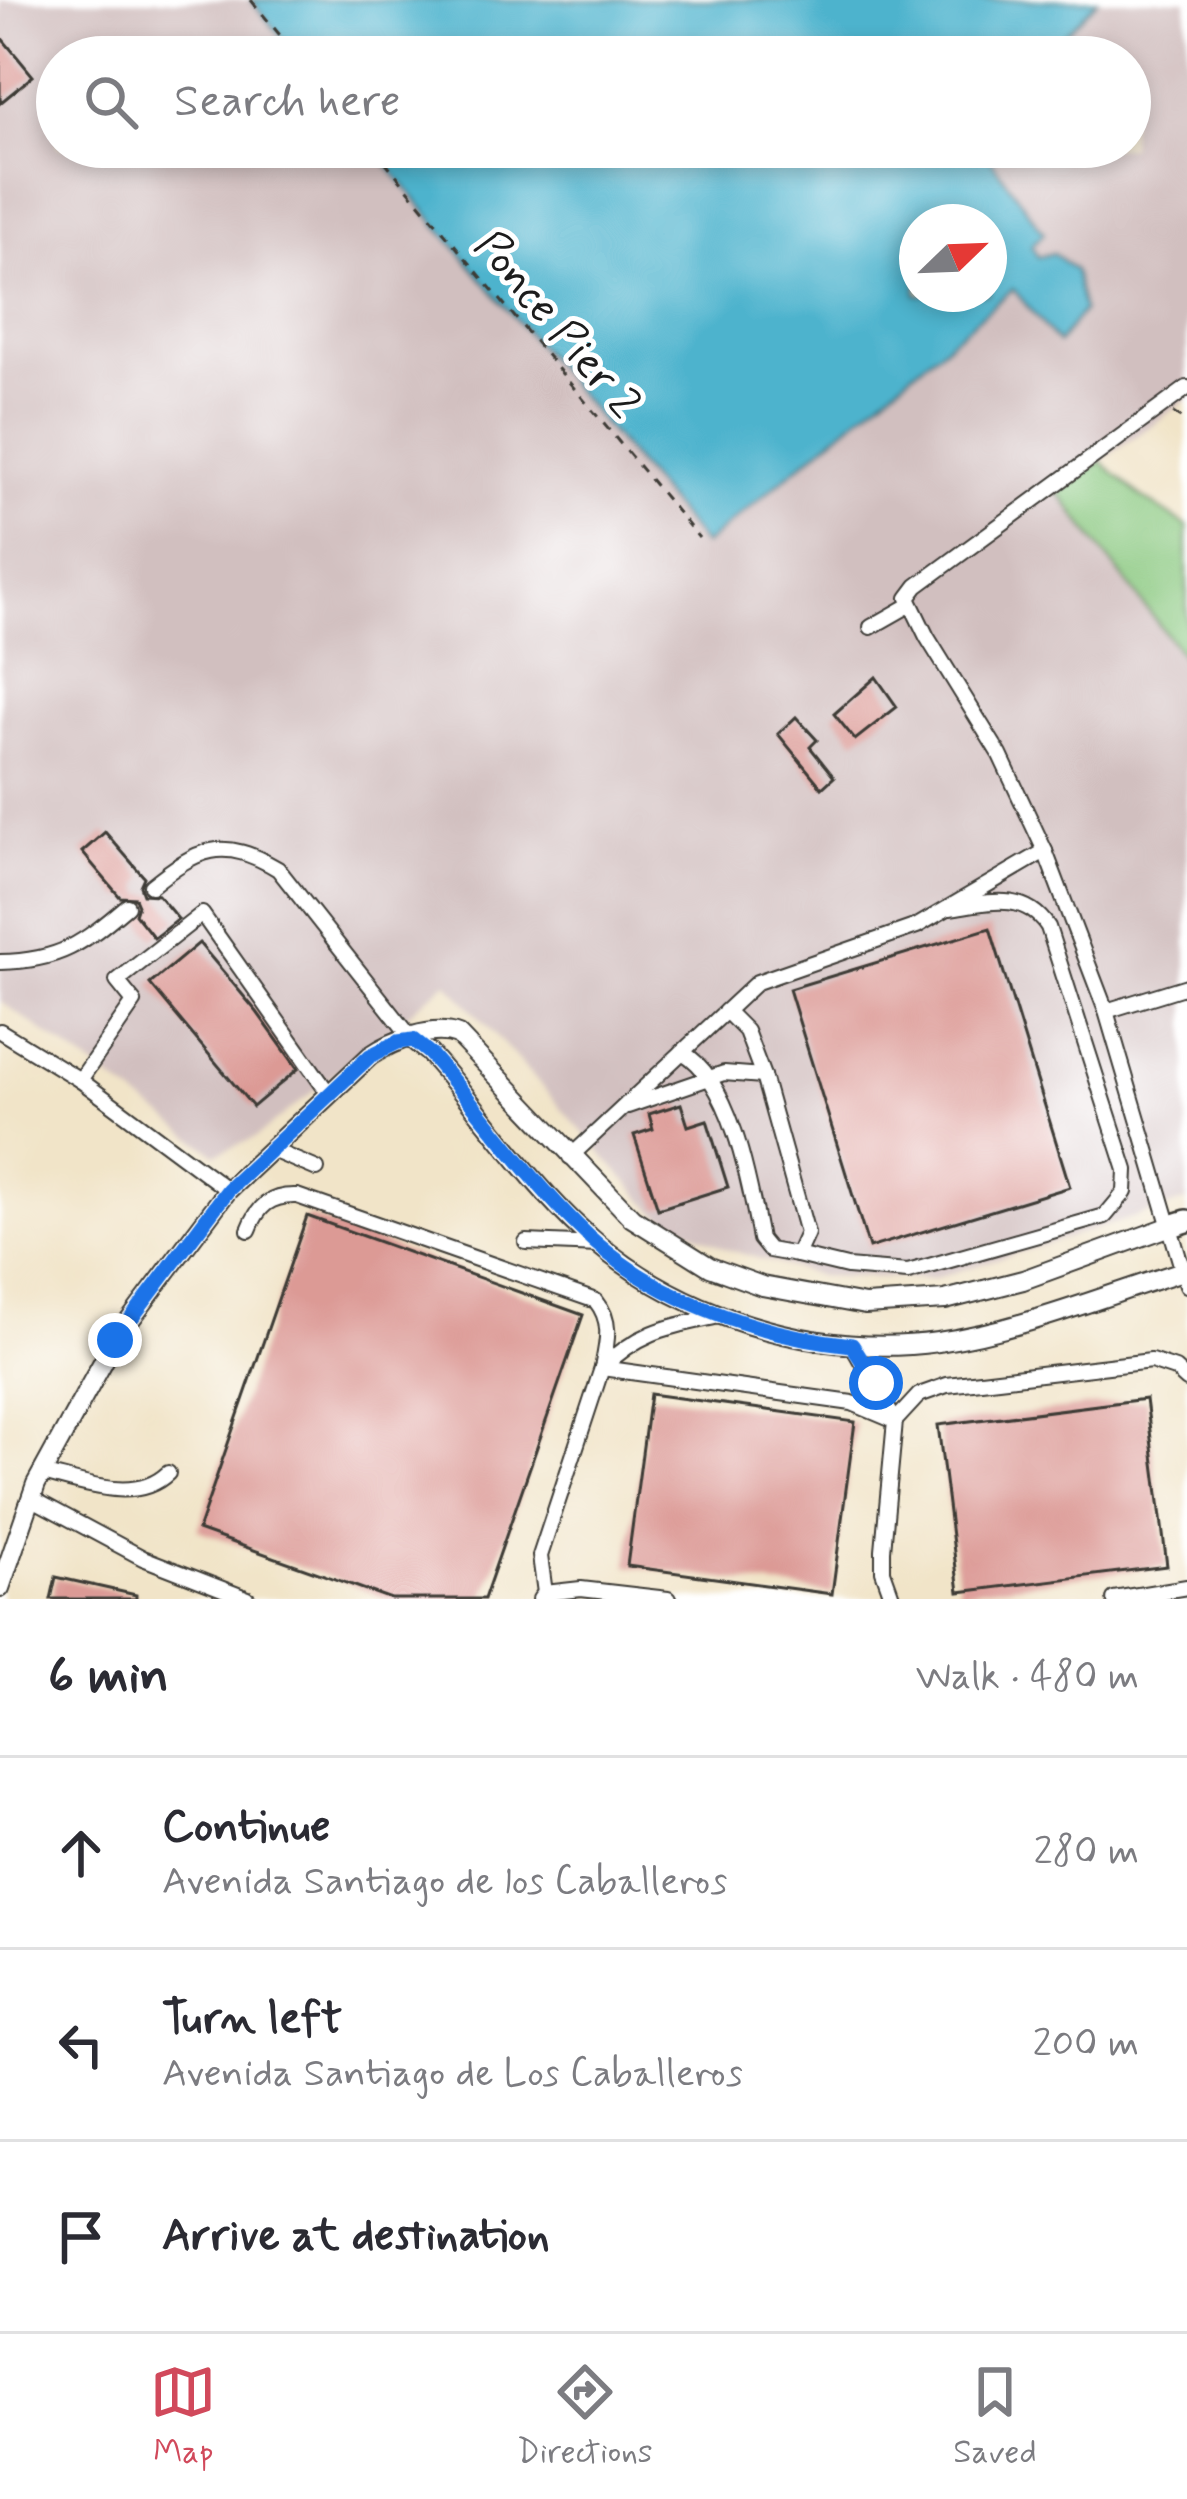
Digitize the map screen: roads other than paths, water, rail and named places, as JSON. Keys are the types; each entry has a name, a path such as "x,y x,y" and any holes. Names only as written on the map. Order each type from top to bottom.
{"main road":[{"path":"0,1588 42,1473 115,1340 228,1190 376,1051 398,1042 436,1031 458,1035 632,1218 694,1259 736,1278 839,1303 892,1306 971,1294 1179,1224"},
{"path":"413,1040 599,1245 662,1288 724,1315 799,1336 852,1345 899,1345 964,1337 1186,1276"}],"street":[{"path":"1186,1276 1179,1224 1045,851 1000,754 908,606 908,598 916,586 1187,388"},
{"path":"871,627 908,606"},
{"path":"151,886 182,860 204,850 232,849 256,856 278,869 413,1040"},
{"path":"570,1156 757,982 917,926 1045,851"},
{"path":"682,1052 698,1061 726,1110 760,1239 769,1250 847,1267 908,1272 1096,1220 1114,1210 1124,1192 1126,1170 1048,927 1035,911 1017,901 950,908"},
{"path":"0,962 28,962 65,953 128,906"},
{"path":"80,1080 134,1002 117,981 202,914 329,1094"},
{"path":"1106,1011 1187,986"},
{"path":"726,1011 746,1031 763,1076 807,1233 797,1256"},
{"path":"0,1031 80,1080 228,1190"},
{"path":"623,1107 724,1073 763,1076"},
{"path":"272,1150 317,1169"},
{"path":"249,1231 262,1205 271,1198 297,1196 587,1296 603,1310 608,1322 602,1368 539,1556 542,1596 581,1589 668,1599"},
{"path":"526,1243 599,1245"},
{"path":"602,1368 655,1329 724,1315"},
{"path":"852,1345 896,1421 883,1550 893,1599"},
{"path":"896,1421 927,1390 947,1384 1151,1361 1187,1380"},
{"path":"602,1368 852,1403 896,1421"},
{"path":"42,1473 122,1491 152,1485 168,1473"},
{"path":"31,1498 143,1558 248,1599"},
{"path":"1114,1599 1187,1587"}],"water":[{"path":"251,0 1098,0 1063,36 281,36"},
{"path":"390,168 997,168 1044,233 1031,246 1038,257 1053,253 1074,270 1083,311 1058,343 1013,289 1007,294 1007,204 899,204 899,312 985,312 704,545"}]}
